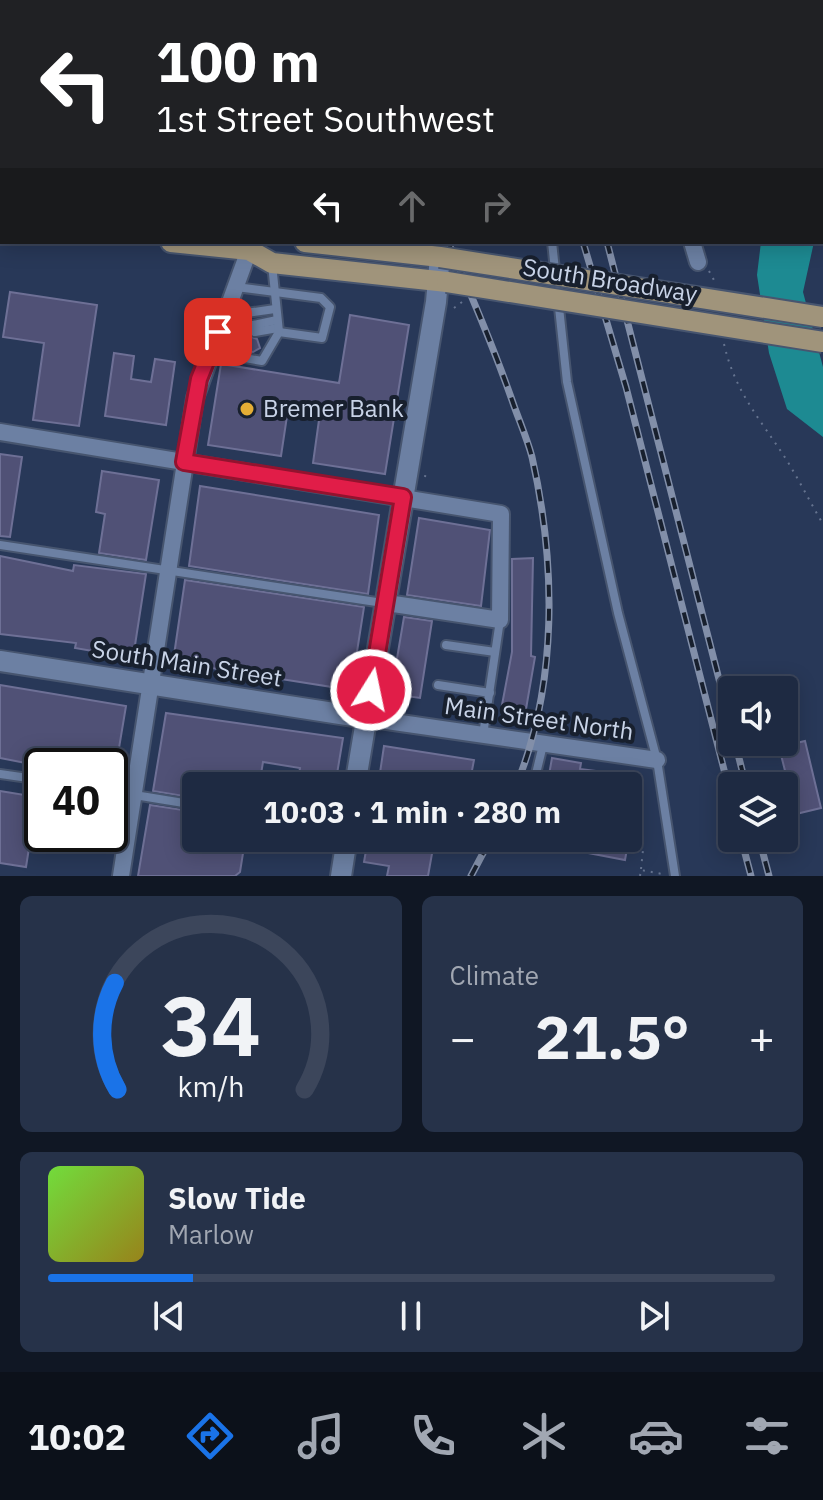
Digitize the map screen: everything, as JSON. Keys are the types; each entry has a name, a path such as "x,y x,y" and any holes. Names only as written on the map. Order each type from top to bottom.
{"main road":[{"name":"South Broadway","path":"228,244 256,245 272,263 443,281 823,342"},
{"name":"South Broadway","path":"323,244 440,257 823,317"}],"street":[{"path":"693,244 698,262"},
{"path":"121,876 165,573 195,398 210,352 230,328 235,287 256,245"},
{"path":"357,772 443,281 440,257"},
{"path":"0,432 501,514 500,620 387,603"},
{"name":"South Main Street","path":"0,661 366,718"},
{"name":"Main Street North","path":"366,718 657,760"},
{"path":"341,876 345,852"}],"lane":[{"path":"552,244 567,382 618,613 657,760 675,876"},
{"path":"210,352 262,361 278,327 272,263"},
{"path":"235,287 321,298 330,307 322,338 278,327 254,329"},
{"path":"230,328 275,309"},
{"path":"0,545 165,573 387,603"},
{"path":"483,736 500,620"},
{"path":"446,645 495,652"},
{"path":"438,685 490,693"},
{"path":"536,772 543,745"},
{"path":"0,774 24,777"},
{"path":"128,794 182,803"}],"path":[{"path":"698,262 714,275 715,286"},
{"path":"723,337 739,390 785,457 823,524"},
{"path":"640,876 643,850"},
{"path":"641,870 663,874"}],"shaded area":[{"path":"761,244 814,244 803,292 823,367 823,437 787,409 769,353 757,275"}],"building":[{"path":"10,292 97,305 79,426 33,420 44,343 3,337"},
{"path":"350,315 409,325 385,474 313,463 319,420 287,416 281,456 208,445 221,364 339,383"},
{"path":"247,322 249,336 257,339 260,348 253,352 236,349 238,334"},
{"path":"114,353 134,356 131,379 151,382 155,359 175,362 166,425 105,416"},
{"path":"0,454 22,457 10,537 0,536"},
{"path":"102,471 159,480 146,560 99,553 105,514 96,512"},
{"path":"200,486 379,515 368,594 189,566"},
{"path":"419,518 490,530 481,606 407,595"},
{"path":"0,556 73,571 74,565 146,574 133,658 75,648 76,643 0,634"},
{"path":"533,558 531,656 535,657 526,709 502,705 512,652 512,559"},
{"path":"185,580 364,607 351,690 173,662"},
{"path":"404,617 432,621 420,698 391,694"},
{"path":"0,685 126,706 119,748 24,748 24,763 0,758"},
{"path":"166,713 343,738 337,772 299,772 300,768 263,762 261,772 182,772 182,796 153,791"},
{"path":"805,741 821,808 798,814 798,772 785,772 781,756 798,756 798,743"},
{"path":"384,746 474,760 472,772 380,772"},
{"path":"552,758 581,763 580,769 605,772 550,772"},
{"path":"0,791 24,795 24,852 28,852 26,867 0,863"},
{"path":"150,805 182,810 182,852 243,852 240,872 235,876 138,876"},
{"path":"366,852 432,852 428,876 387,876 389,866 364,862"},
{"path":"583,852 626,852 625,860"}],"railway":[{"path":"449,244 528,443 546,539 549,581 546,665 540,706 521,772"},
{"path":"584,244 626,387 725,772"},
{"path":"608,244 718,676"},
{"path":"738,756 742,772"},
{"path":"471,876 484,852"},
{"path":"745,852 751,876"},
{"path":"763,852 769,876"}],"place":[{"name":"Bremer Bank","path":"247,409"}],"route":[{"path":"218,332 199,379 184,462 403,497 371,690"}]}
